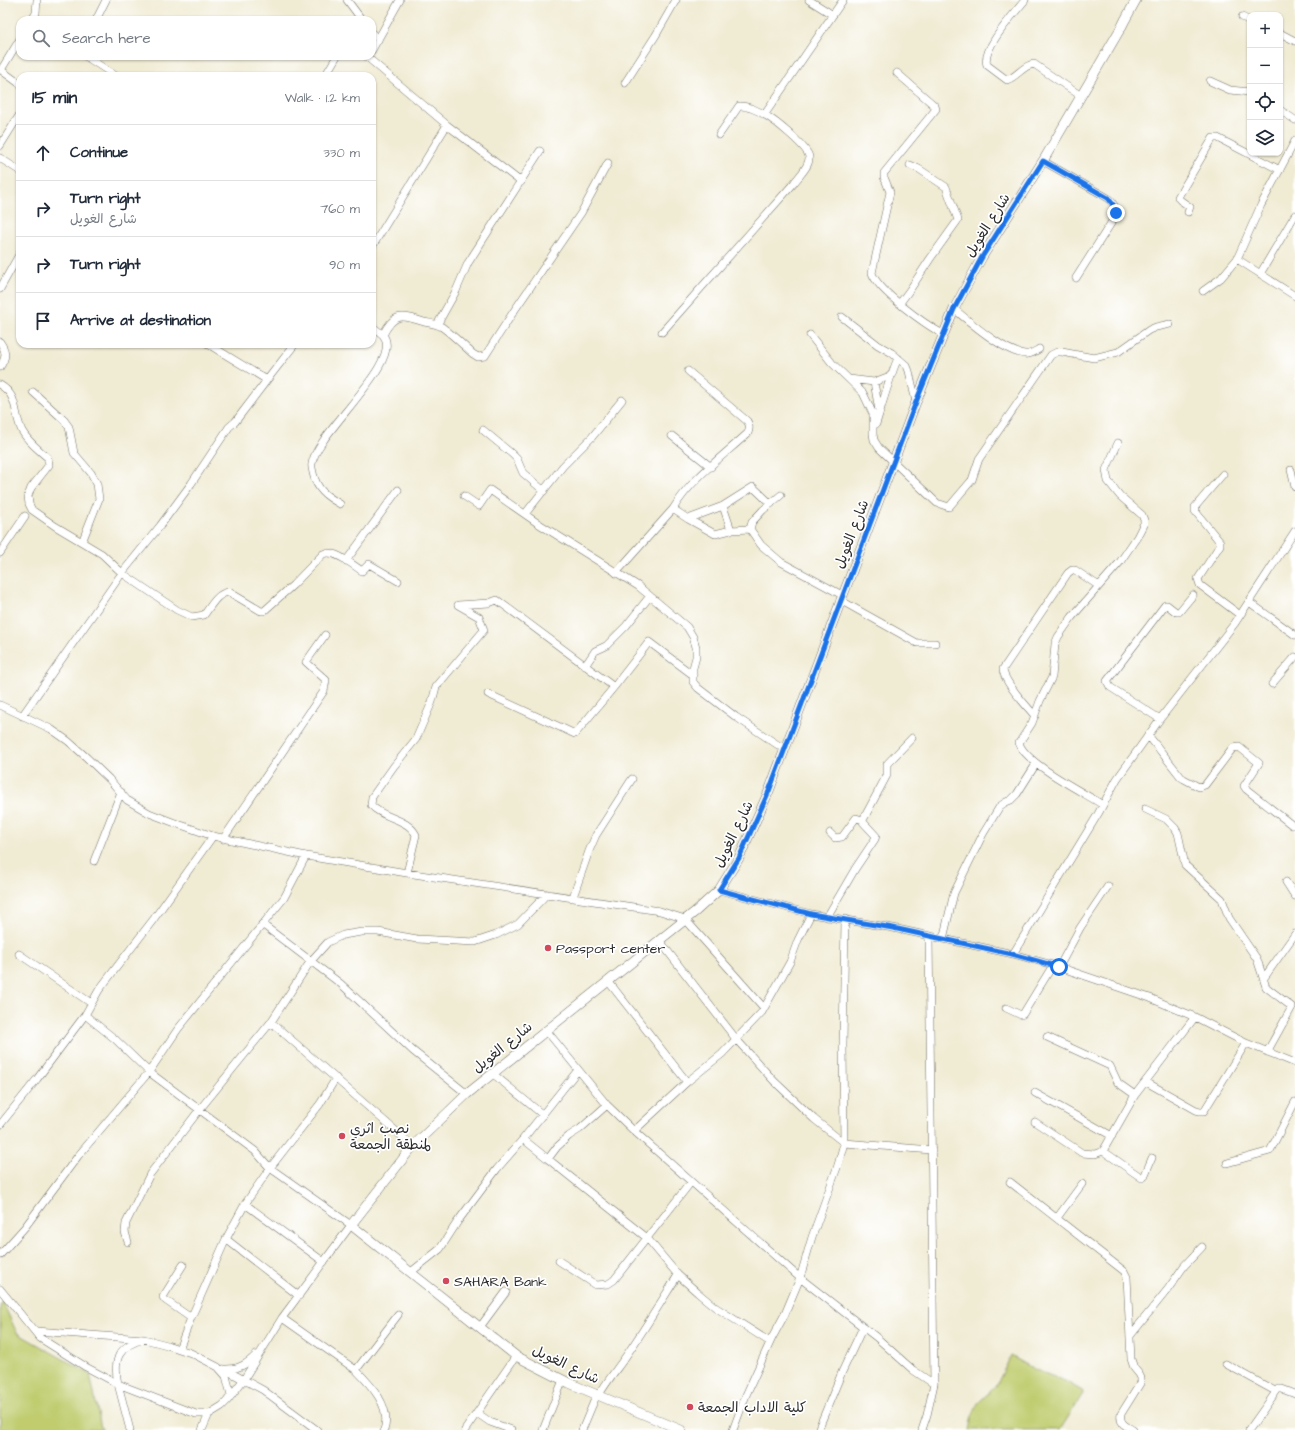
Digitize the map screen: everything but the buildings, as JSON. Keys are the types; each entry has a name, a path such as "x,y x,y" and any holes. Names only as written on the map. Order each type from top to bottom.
{"street":[{"path":"34,16 37,0"},
{"path":"98,16 106,0"},
{"path":"347,0 359,16"},
{"path":"376,43 400,0"},
{"path":"624,83 656,36 676,0"},
{"path":"809,0 833,15"},
{"path":"765,114 843,0"},
{"path":"1025,0 991,44 986,58 987,65 1007,80 1026,67 1034,64 1081,96"},
{"name":"شارع الغويل","path":"681,1430 563,1380 516,1356 351,1225 413,1146 467,1094 685,919 696,912 719,890 739,858 769,791 893,460 954,309 982,257 1043,161 1136,0"},
{"name":"شارع الغويل","path":"1122,26 1130,21 1142,0"},
{"path":"1242,17 1247,20"},
{"path":"1283,35 1295,41"},
{"path":"16,46 1,70 16,81"},
{"path":"91,60 110,72"},
{"path":"327,72 335,60"},
{"path":"371,60 447,125 521,182"},
{"path":"897,73 935,106 936,110 884,173 884,177 890,192 872,273 879,284 900,303 943,334"},
{"path":"1210,81 1233,91 1247,92"},
{"path":"662,332 794,183 808,164 809,155 807,149 765,114 743,106 739,106 719,135"},
{"path":"1283,112 1295,120"},
{"path":"0,146 16,120"},
{"path":"376,240 447,125"},
{"path":"1188,212 1190,207 1178,197 1212,138 1218,138 1280,170"},
{"path":"1203,290 1221,278 1237,259 1261,205 1295,141"},
{"path":"437,325 456,291 468,263 540,151"},
{"path":"0,158 16,168"},
{"path":"1043,161 1108,198 1116,210 1115,217 1076,278"},
{"path":"383,335 388,325 399,317 410,317 444,328 473,354 482,358 485,356 514,311 582,213 608,163"},
{"path":"900,303 958,220 946,187 919,169 910,165"},
{"path":"1260,274 1295,215"},
{"path":"1237,259 1295,296"},
{"path":"0,289 16,260"},
{"path":"954,309 994,340 1010,349 1023,354 1030,354 1039,350"},
{"path":"842,317 907,366 910,371 916,402"},
{"path":"810,335 832,362 863,393 874,414 874,440 879,448 938,502 949,507 972,480 978,459 1051,355 1057,352 1062,352 1094,358 1118,352 1149,330 1170,324"},
{"path":"340,504 326,496 315,482 311,465 318,448 373,377 384,356 388,343 383,335 376,329"},
{"path":"0,342 6,352 6,357 0,367"},
{"path":"215,348 267,380"},
{"path":"22,716 122,573 160,526 191,484 229,427 235,422 293,348"},
{"path":"874,429 890,376 898,358"},
{"path":"616,573 673,509 686,491 748,433 750,427 747,420 688,371"},
{"path":"849,379 874,382 890,376"},
{"path":"874,382 879,413"},
{"path":"0,385 11,393 17,419 26,438 48,458 49,461 48,467 31,488 28,496 29,504 32,510 55,526 102,554 122,573 177,610 192,617 200,617 204,615 220,594 229,592 261,611 264,611 293,585 323,554 331,552 362,571 369,564 398,581"},
{"path":"33,392 64,420 69,427 74,453 91,473 97,484 99,499 82,542"},
{"path":"525,514 563,466 592,437 622,400"},
{"path":"483,430 512,454 517,460 523,473 544,491"},
{"path":"672,436 711,467"},
{"path":"1103,805 1036,764 1019,743 1032,723 1040,701 1052,677 1057,639 1072,617 1120,562 1137,537 1144,523 1142,515 1120,496 1108,481 1106,470 1118,443"},
{"path":"1291,470 1295,487"},
{"path":"1223,474 1195,507 1195,511 1220,542 1220,545 1198,579 1198,582 1240,615"},
{"path":"688,519 723,506 753,487 771,504"},
{"path":"346,561 398,490"},
{"path":"464,496 479,506 490,490 638,586 687,627 693,637 696,647 693,682 698,688 736,717 784,749"},
{"path":"750,529 752,522 781,495"},
{"path":"723,506 731,530"},
{"path":"673,509 715,534 731,530 750,529"},
{"path":"0,553 25,516"},
{"path":"750,529 761,545 781,562 917,642 935,643"},
{"path":"1012,954 1103,805 1117,779 1160,719 1217,647 1250,602 1295,531"},
{"path":"1035,716 1004,676 1003,669 1068,573 1075,570 1099,586"},
{"path":"1160,719 1110,687 1107,681 1165,605 1176,612 1179,612 1193,595"},
{"path":"585,666 595,651 606,646 626,626 650,596"},
{"path":"406,873 416,835 414,830 404,823 375,810 371,805 372,797 394,766 416,739 432,702 436,687 484,630 479,617 458,605 489,603 498,600 614,687"},
{"path":"1250,602 1295,635"},
{"path":"224,839 324,691 326,680 306,662 325,636"},
{"path":"488,694 575,734 649,642 693,676"},
{"path":"1272,684 1295,657"},
{"path":"0,705 51,729 68,741 90,760 127,800 149,813 213,836 306,856 406,873 660,911 685,919 764,1008"},
{"path":"1148,735 1184,780 1200,787 1205,785 1233,748 1239,747 1259,764 1244,788 1292,825"},
{"path":"863,820 887,775 887,764 912,738"},
{"path":"943,939 954,893 983,834 1000,806 1011,800 1017,794 1036,764"},
{"path":"573,897 596,835 632,779"},
{"path":"94,861 121,792"},
{"path":"1145,808 1166,819 1175,828 1178,833 1185,865 1222,899 1228,918 1255,956 1266,987 1294,1005 1267,1052"},
{"path":"827,916 855,869 876,839 875,833 863,822 863,820 856,818 842,838 834,838 830,833"},
{"path":"0,1125 85,1015 99,990 153,920 213,836"},
{"path":"0,1255 25,1226 78,1156 149,1072 178,1029 284,898 306,856"},
{"path":"1286,882 1295,896"},
{"path":"1006,1008 1021,1015 1024,1014 1108,886"},
{"path":"719,890 811,914 846,919 929,936 1012,954 1056,966 1150,998 1246,1043 1295,1063"},
{"path":"128,1242 125,1232 126,1223 150,1174 200,1109 271,1022 310,962 328,942 343,935 362,932 378,932 417,939 475,942 496,935 518,924 547,894"},
{"path":"634,1131 687,1082 722,1054 764,1008 790,962 798,940 811,914"},
{"path":"733,1430 746,1395 770,1342 785,1314 800,1278 812,1237 838,1165 844,1143 843,1045 846,919"},
{"path":"262,924 310,962 341,984 413,1051 467,1094"},
{"path":"1264,978 1295,934"},
{"path":"922,1430 928,1415 934,1384 929,936"},
{"path":"659,940 736,1039 774,1081 814,1119 844,1143 932,1150"},
{"path":"19,954 91,1003"},
{"path":"608,981 687,1082"},
{"path":"0,1289 28,1324 36,1331 40,1338 96,1373 118,1384 196,1414 208,1414 222,1406 244,1379 282,1318 351,1225 270,1168 255,1152 149,1072 115,1039 85,1015"},
{"path":"1035,1122 1082,1153 1095,1154 1103,1152 1135,1095 1195,1018"},
{"path":"271,1022 413,1146"},
{"path":"546,1030 607,1105 634,1131 800,1278 863,1327 913,1370 934,1384"},
{"path":"1047,1037 1110,1066 1118,1083 1135,1095"},
{"path":"1146,1082 1196,1110 1204,1111 1246,1043"},
{"path":"411,1272 440,1249 458,1221 497,1169 543,1115 578,1070"},
{"path":"492,1073 543,1115"},
{"path":"179,1349 226,1239 245,1204 270,1168 320,1104 336,1078"},
{"path":"1035,1094 1112,1136"},
{"path":"1227,1163 1270,1151 1295,1102"},
{"path":"548,1159 557,1147 569,1136 580,1130 607,1105"},
{"path":"523,1139 647,1238 678,1275 715,1307 770,1342"},
{"path":"1103,1152 1142,1178 1144,1177 1152,1158"},
{"path":"559,1261 596,1285 608,1284 614,1280 691,1182"},
{"path":"1010,1182 1124,1271 1127,1277 1132,1364 1140,1374 1141,1382 1121,1414 1120,1419 1122,1423 1133,1430"},
{"path":"1057,1218 1082,1184"},
{"path":"245,1204 324,1262"},
{"path":"226,1239 299,1296"},
{"path":"1130,1336 1168,1290 1184,1266 1202,1247"},
{"path":"183,1264 163,1296 165,1300 191,1318"},
{"path":"582,1430 598,1394 646,1326 678,1275"},
{"path":"480,1328 506,1292"},
{"path":"356,1370 398,1315"},
{"path":"282,1318 356,1370 370,1384 378,1395 385,1416 386,1424 384,1430"},
{"path":"818,1430 842,1372 863,1327"},
{"path":"36,1331 144,1339 191,1353 263,1390 316,1430"},
{"path":"130,1430 118,1384 116,1372 117,1360 128,1345 144,1339"},
{"path":"221,1368 236,1368 245,1364 261,1351"},
{"path":"465,1430 516,1356"},
{"path":"1226,1364 1275,1391"},
{"path":"221,1368 226,1376 231,1395"},
{"path":"543,1430 563,1380"},
{"path":"1249,1430 1275,1391 1282,1389 1295,1394"},
{"path":"477,1413 490,1422 512,1430"},
{"path":"202,1430 208,1414"}],"green space":[{"path":"2,1301 17,1333 90,1374 101,1428 103,1430 0,1430 0,1305"},
{"path":"1011,1356 1036,1370 1065,1381 1084,1392 1060,1430 970,1430 973,1414 978,1403 996,1386"}],"place":[{"name":"Passport center","path":"548,948"},
{"name":"نصب اثري لمنطقة الجمعة","path":"342,1136"},
{"name":"SAHARA Bank","path":"446,1281"},
{"name":"كلية اﻻداب الجمعة","path":"690,1407"}],"route":[{"path":"1059,967 1012,954 893,928 811,914 719,890 739,858 769,791 834,614 943,334 954,309 982,257 1043,161 1108,198 1114,206 1116,213"}]}
